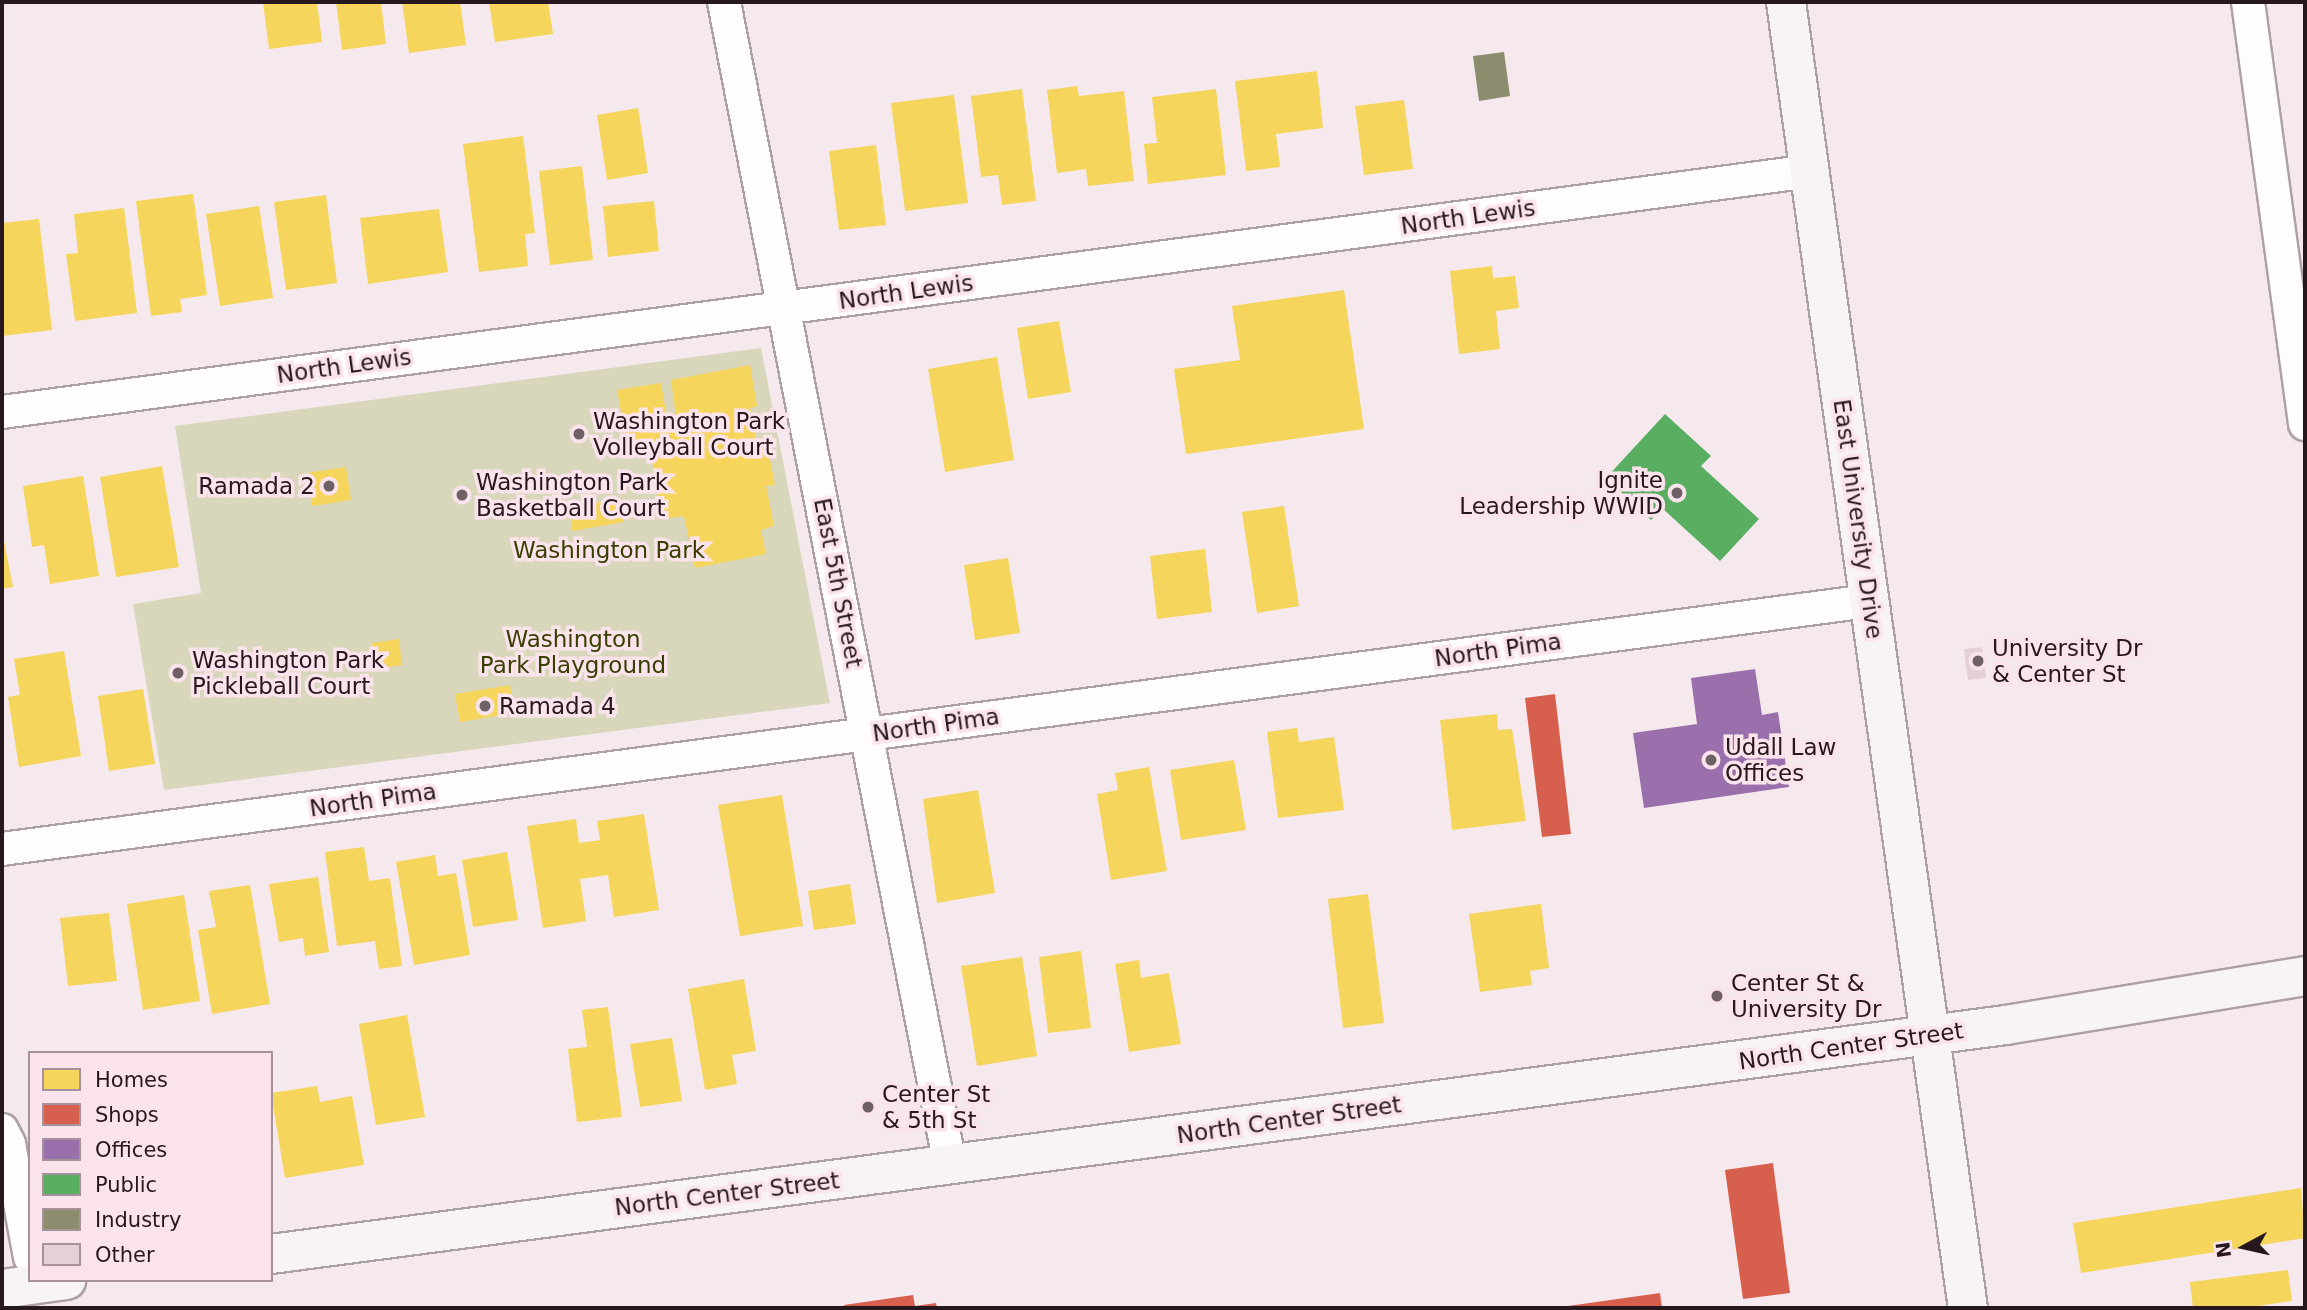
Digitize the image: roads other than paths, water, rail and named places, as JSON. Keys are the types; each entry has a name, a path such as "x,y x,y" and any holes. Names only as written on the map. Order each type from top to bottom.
{"street":[{"name":"East 5th Street","path":"724,2 950,1165"},
{"name":"East University Drive","path":"1786,2 1968,1308"},
{"path":"2248,2 2305,424"},
{"name":"North Lewis","path":"2,412 1810,171"},
{"name":"North Pima","path":"2,849 1869,601"},
{"name":"North Center Street","path":"273,1254 1931,1035 2305,976"},
{"path":"2,1130 9,1144 28,1250"}],"place":[{"name":"Washington Park Volleyball Court","path":"579,434"},
{"name":"Ramada 2","path":"329,486"},
{"name":"Ignite Leadership WWID","path":"1677,493"},
{"name":"Washington Park Basketball Court","path":"462,495"},
{"name":"University Dr & Center St","path":"1978,661"},
{"name":"Washington Park Pickleball Court","path":"178,673"},
{"name":"Ramada 4","path":"485,706"},
{"name":"Udall Law Offices","path":"1711,760"},
{"name":"Center St & University Dr","path":"1717,996"},
{"name":"Center St & 5th St","path":"868,1107"}],"park label":[{"name":"Washington Park","path":"609,550"},
{"name":"Washington Park Playground","path":"573,652"}]}
